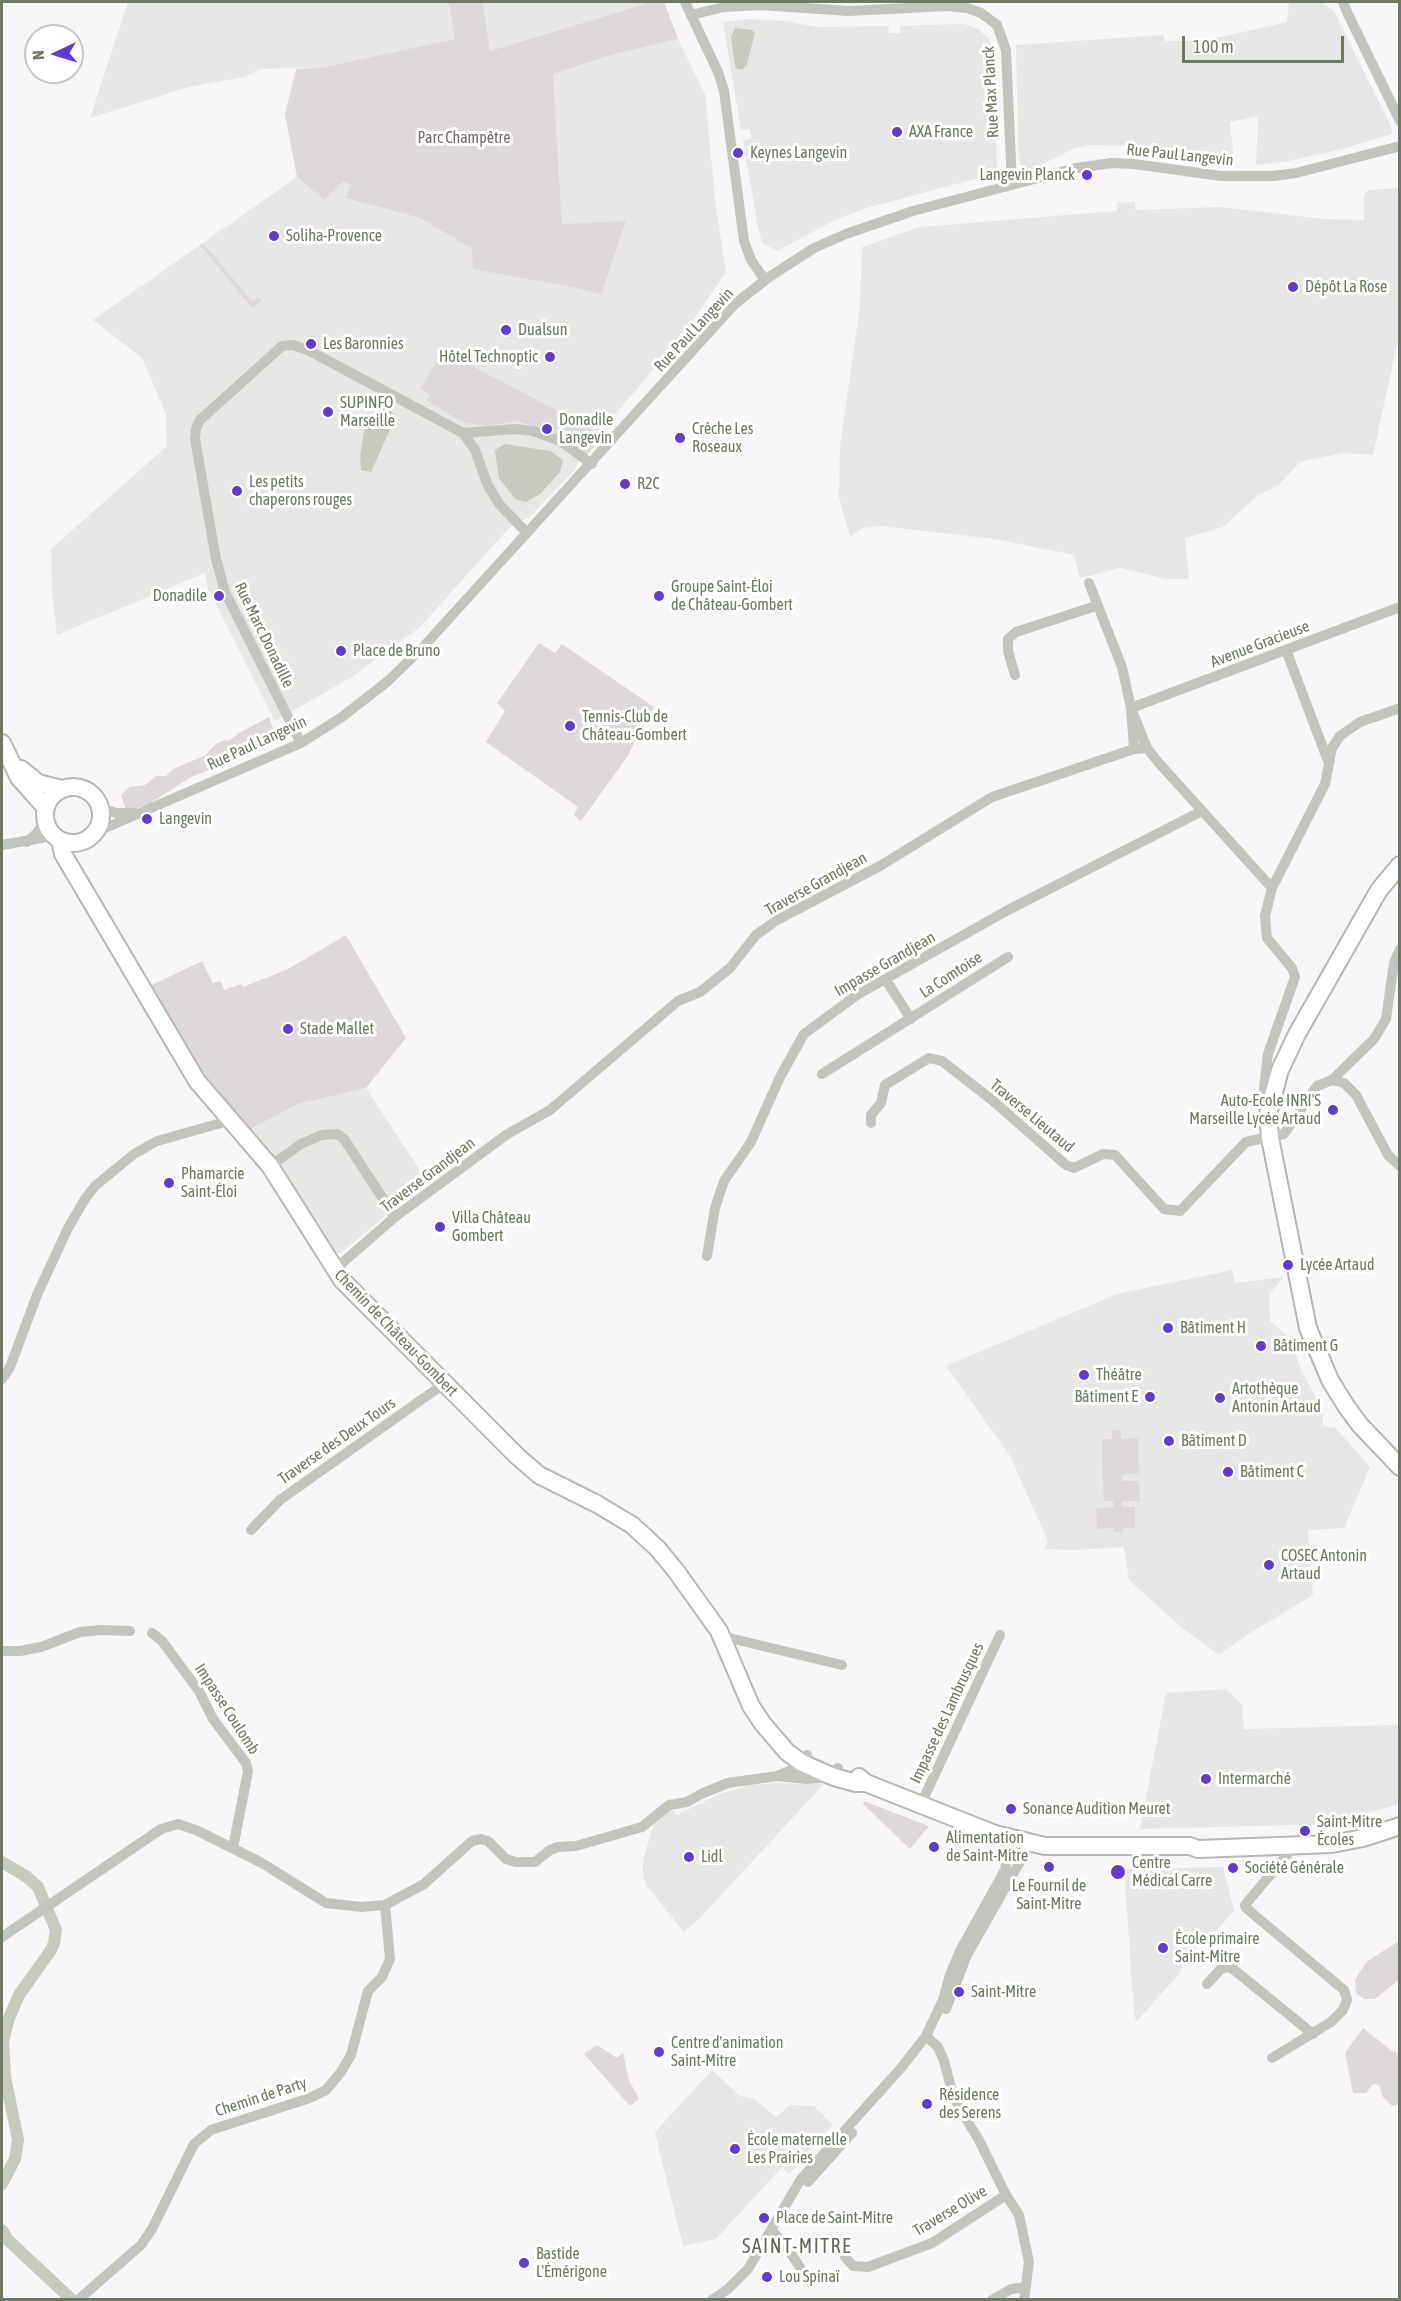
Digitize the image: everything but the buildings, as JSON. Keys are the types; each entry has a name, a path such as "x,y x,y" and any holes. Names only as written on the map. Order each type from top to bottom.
{"street":[{"path":"685,2 718,72 724,91 744,241 751,260 765,280"},
{"path":"1335,2 1345,7 1400,122"},
{"name":"Rue Max Planck","path":"691,15 724,7 760,5 849,10 947,6 967,8 981,14 997,25 1006,50 1012,184"},
{"name":"Rue Paul Langevin","path":"96,832 301,743 342,717 388,681 424,646 592,464 735,304 765,280 814,248 913,210 1076,168 1112,163 1155,166 1221,176 1273,176 1296,173 1400,146"},
{"name":"Rue Marc Donadille","path":"301,743 225,592 214,552 195,439 196,429 201,420 282,346 293,345 328,360 463,433"},
{"path":"463,433 515,429 533,431 560,441 592,464"},
{"path":"463,433 475,450 488,486 500,505 527,532"},
{"path":"1089,583 1096,606 1122,667 1131,708 1134,749"},
{"path":"1015,675 1008,651 1008,639 1016,632 1096,606"},
{"name":"Avenue Gracieuse","path":"1131,708 1400,607"},
{"path":"1286,650 1328,762"},
{"path":"1131,708 1147,748 1272,888"},
{"path":"1400,708 1360,722 1340,735 1332,748 1325,784 1272,888 1265,916 1267,938 1292,968 1295,977 1268,1054 1264,1089 1270,1138 1302,1304 1317,1351 1330,1380 1346,1406 1360,1425 1400,1467"},
{"name":"Chemin de Château-Gombert","path":"3,745 22,771 38,783 62,789"},
{"name":"Chemin de Château-Gombert","path":"3,745 19,778 50,825 63,854 197,1081 270,1166 304,1216 334,1270 352,1292 517,1456 540,1475 632,1525 658,1549 721,1636 751,1706 772,1736 787,1752 856,1783 866,1783 1010,1838 1045,1846 1190,1846 1198,1849 1299,1841 1354,1829 1400,1815"},
{"name":"Traverse Grandjean","path":"334,1270 395,1217 506,1135 550,1110 678,1001 700,992 730,968 756,935 777,920 880,866 992,797 1134,749 1147,748"},
{"path":"74,787 85,790 95,797 100,808 101,820 96,832 81,842 70,843 50,825 51,796 62,789 74,787"},
{"name":"Rue Paul Langevin","path":"100,808 116,813 141,812"},
{"name":"Impasse Grandjean","path":"707,1256 715,1208 724,1181 751,1142 780,1077 804,1034 857,995 1008,910 1202,811"},
{"path":"2,844 27,842 50,825"},
{"path":"75,873 76,854 81,842"},
{"path":"1268,1114 1280,1070 1297,1034 1379,890 1400,865"},
{"path":"1270,1138 1284,1134 1317,1086 1332,1080 1374,1039 1386,1019 1394,963 1400,949"},
{"name":"La Comtoise","path":"822,1074 1008,957"},
{"name":"La Comtoise","path":"886,980 911,1019"},
{"name":"Traverse Lieutaud","path":"872,1123 871,1114 881,1103 885,1085 929,1058 942,1061 992,1100 1066,1165 1074,1168 1103,1154 1115,1155 1164,1209 1180,1211 1246,1142 1270,1138"},
{"path":"1332,1080 1344,1083 1356,1095 1388,1155 1400,1167"},
{"path":"2,1379 10,1367 37,1295 68,1228 95,1186 134,1154 157,1141 221,1123 229,1118"},
{"path":"270,1166 301,1144 322,1135 337,1134 344,1138 395,1217"},
{"name":"Traverse des Deux Tours","path":"251,1530 280,1500 445,1383"},
{"path":"2,1651 20,1651 41,1647 80,1632 130,1631"},
{"name":"Impasse Coulomb","path":"152,1633 162,1641 199,1691 213,1719 246,1763 248,1771 233,1848"},
{"name":"Impasse des Lambrusques","path":"921,1804 1000,1635"},
{"path":"721,1636 843,1665"},
{"path":"777,1776 804,1759"},
{"path":"2,1937 161,1829 178,1824 196,1830 262,1863 326,1903 334,1906 361,1907 384,1905 424,1884 472,1841 481,1839 488,1841 506,1859 516,1862 535,1862 550,1850 558,1847 576,1846 642,1827 669,1805 687,1802 728,1783 777,1776 807,1779 836,1773"},
{"name":"Chemin de Château-Gombert","path":"1299,1841 1332,1844 1363,1838 1400,1826"},
{"path":"712,2300 728,2289 748,2269 796,2190 806,2185 904,2075 928,2038 952,1997 960,1952 1005,1870 1010,1838"},
{"path":"1272,2058 1331,2022 1343,2010 1347,2000 1344,1990 1245,1905 1299,1841"},
{"path":"954,1976 1030,1844"},
{"name":"Chemin de Party","path":"81,2296 141,2245 152,2229 194,2144 211,2130 310,2098 326,2090 341,2072 351,2055 368,1991 382,1977 390,1959 384,1905"},
{"path":"1207,1984 1221,1969 1227,1967 1233,1969 1313,2034"},
{"path":"928,2038 938,2047 953,2095 1018,2215 1029,2262 1024,2300"},
{"name":"Traverse Olive","path":"845,2257 853,2266 868,2267 932,2243 1006,2195"},
{"path":"772,2231 810,2282"},
{"path":"992,2300 1011,2289 1026,2287"}],"shaded area":[{"path":"128,2 449,2 456,39 325,67 260,69 244,77 189,87 90,118"},
{"path":"483,2 651,2 490,51"},
{"path":"1289,2 1321,2 1334,11 1391,126 1392,134 1343,149 1289,161 1256,165 1258,116 1230,122 1234,162 1144,146 1089,145 1073,149 1033,169 1025,169 1020,164 1016,45 1163,35 1165,41 1203,41 1287,22"},
{"path":"748,19 785,21 817,27 888,26 889,33 900,33 900,26 964,24 978,29 991,41 995,58 997,173 870,207 839,218 777,251 762,243 743,140 751,139 750,129 741,130 723,22"},
{"path":"735,28 752,30 755,33 747,64 742,70 736,68 734,61 731,37"},
{"path":"678,39 705,94 716,208 726,272 696,316 638,388 588,444 574,471 529,517 510,527 420,627 352,677 275,721 208,589 205,573 57,635 52,591 51,549 167,446 166,414 142,358 93,320 297,177 324,200 342,182 352,185 345,198 420,218 472,249 601,295 626,222 562,225 553,74 615,54"},
{"path":"1399,188 1399,336 1373,455 1343,453 1300,462 1278,486 1258,495 1223,527 1185,538 1189,579 1166,579 1120,568 1080,578 1074,555 995,539 880,526 863,528 850,536 839,498 840,446 860,306 862,247 920,227 1117,211 1117,203 1135,202 1135,210 1221,207 1323,219 1364,220 1364,195 1369,190"},
{"path":"385,406 396,416 371,472 361,470 360,456 366,421"},
{"path":"505,444 550,451 563,460 560,472 540,494 526,502 515,499 499,478 495,450"},
{"path":"366,1088 427,1181 341,1253 333,1253 279,1162 249,1130 298,1104"},
{"path":"1232,1270 1235,1283 1284,1277 1269,1294 1270,1321 1293,1341 1301,1370 1323,1411 1323,1425 1332,1428 1334,1426 1370,1467 1344,1528 1308,1530 1313,1595 1219,1655 1182,1628 1129,1580 1124,1547 1045,1549 1048,1541 1010,1456 946,1366 1117,1294"},
{"path":"1226,1689 1242,1704 1244,1729 1399,1725 1399,1804 1329,1824 1140,1829 1166,1693"},
{"path":"824,1784 699,1919 684,1932 647,1886 643,1877 643,1860 655,1820 670,1806 677,1815 719,1794 749,1785"},
{"name":"École primaire Saint-Mitre","path":"1223,1867 1234,1911 1210,1938 1204,1939 1189,1956 1183,1963 1180,1973 1137,2021 1132,1985 1124,1869"},
{"name":"École maternelle Les Prairies","path":"712,2070 740,2096 754,2099 776,2117 790,2105 814,2106 833,2125 789,2174 782,2167 716,2239 683,2246 655,2132"}],"green space":[{"name":"Parc Champêtre","path":"449,2 483,2 490,51 651,2 664,2 678,39 615,54 553,74 562,224 626,221 601,295 582,289 473,269 472,249 420,218 345,198 351,185 343,182 324,200 297,177 285,114 296,69 325,67 455,39"},
{"path":"203,243 252,301 259,298 262,301 252,308 200,245"},
{"path":"443,351 587,426 602,438 587,455 537,427 516,421 487,426 462,422 426,400 431,395 421,388"},
{"name":"Tennis-Club de Château-Gombert","path":"539,643 555,653 562,644 654,707 627,757 581,821 574,815 578,807 486,742 505,711 497,703"},
{"path":"269,717 274,731 267,739 256,740 247,750 226,761 215,762 210,770 191,777 149,804 126,810 121,795 130,787 145,785 156,776 166,776 173,769 204,756 216,744 225,740 229,741"},
{"name":"Stade Mallet","path":"346,935 406,1038 366,1088 298,1104 249,1130 208,1083 150,986 202,961 213,983 221,981 224,990 241,984 243,987 288,969"},
{"path":"1112,1430 1121,1430 1121,1439 1138,1438 1139,1473 1122,1475 1122,1481 1139,1481 1140,1501 1122,1501 1123,1507 1135,1507 1135,1528 1123,1528 1123,1533 1114,1532 1114,1528 1097,1529 1096,1508 1114,1507 1113,1501 1104,1501 1103,1482 1102,1439 1112,1439"},
{"path":"864,1801 929,1826 910,1849 863,1804"},
{"path":"1399,1941 1399,1980 1375,1999 1364,1999 1356,1993 1355,1980 1366,1962"},
{"path":"1363,2028 1392,2051 1399,2053 1399,2104 1392,2106 1383,2097 1379,2085 1373,2084 1366,2093 1353,2093 1345,2053"},
{"path":"597,2045 617,2058 623,2053 629,2080 639,2099 630,2106 584,2054"}],"waterway":[{"path":"2,1862 27,1877 38,1887 56,1930 51,1950 19,1995 9,2018 3,2041 5,2077 18,2140 15,2159 2,2184"},
{"path":"2,2230 8,2240 72,2300"}],"place":[{"name":"AXA France","path":"897,132"},
{"name":"Keynes Langevin","path":"738,153"},
{"name":"Langevin Planck","path":"1087,175"},
{"name":"Soliha-Provence","path":"274,236"},
{"name":"Dépôt La Rose","path":"1293,287"},
{"name":"Dualsun","path":"506,330"},
{"name":"Les Baronnies","path":"311,344"},
{"name":"Hôtel Technoptic","path":"550,357"},
{"name":"SUPINFO Marseille","path":"328,412"},
{"name":"Donadile Langevin","path":"547,429"},
{"name":"Crèche Les Roseaux","path":"680,438"},
{"name":"R2C","path":"625,484"},
{"name":"Les petits chaperons rouges","path":"237,491"},
{"name":"Donadile","path":"219,596"},
{"name":"Groupe Saint-Éloi de Château-Gombert","path":"659,596"},
{"name":"Place de Bruno","path":"341,651"},
{"name":"Tennis-Club de Château-Gombert","path":"570,726"},
{"name":"Langevin","path":"147,819"},
{"name":"Stade Mallet","path":"288,1029"},
{"name":"Auto-Ecole INRI'S Marseille Lycée Artaud","path":"1333,1110"},
{"name":"Phamarcie Saint-Éloi","path":"169,1183"},
{"name":"Villa Château Gombert","path":"440,1227"},
{"name":"Lycée Artaud","path":"1288,1265"},
{"name":"Bâtiment H","path":"1168,1328"},
{"name":"Bâtiment G","path":"1261,1346"},
{"name":"Théâtre","path":"1084,1375"},
{"name":"Bâtiment E","path":"1150,1397"},
{"name":"Artothèque Antonin Artaud","path":"1220,1398"},
{"name":"Bâtiment D","path":"1169,1441"},
{"name":"Bâtiment C","path":"1228,1472"},
{"name":"COSEC Antonin Artaud","path":"1269,1565"},
{"name":"Intermarché","path":"1206,1779"},
{"name":"Sonance Audition Meuret","path":"1011,1809"},
{"name":"Saint-Mitre Écoles","path":"1305,1831"},
{"name":"Alimentation de Saint-Mitre","path":"934,1847"},
{"name":"Lidl","path":"689,1857"},
{"name":"Le Fournil de Saint-Mitre","path":"1049,1867"},
{"name":"Société Générale","path":"1233,1868"},
{"name":"Centre Médical Carre","path":"1118,1872"},
{"name":"École primaire Saint-Mitre","path":"1163,1948"},
{"name":"Saint-Mitre","path":"959,1992"},
{"name":"Centre d'animation Saint-Mitre","path":"659,2052"},
{"name":"Résidence des Serens","path":"927,2104"},
{"name":"École maternelle Les Prairies","path":"735,2149"},
{"name":"Place de Saint-Mitre","path":"764,2218"},
{"name":"Bastide L'Émérigone","path":"524,2263"},
{"name":"Lou Spinaï","path":"767,2277"}],"district":[{"name":"SAINT-MITRE","path":"797,2247"}]}
